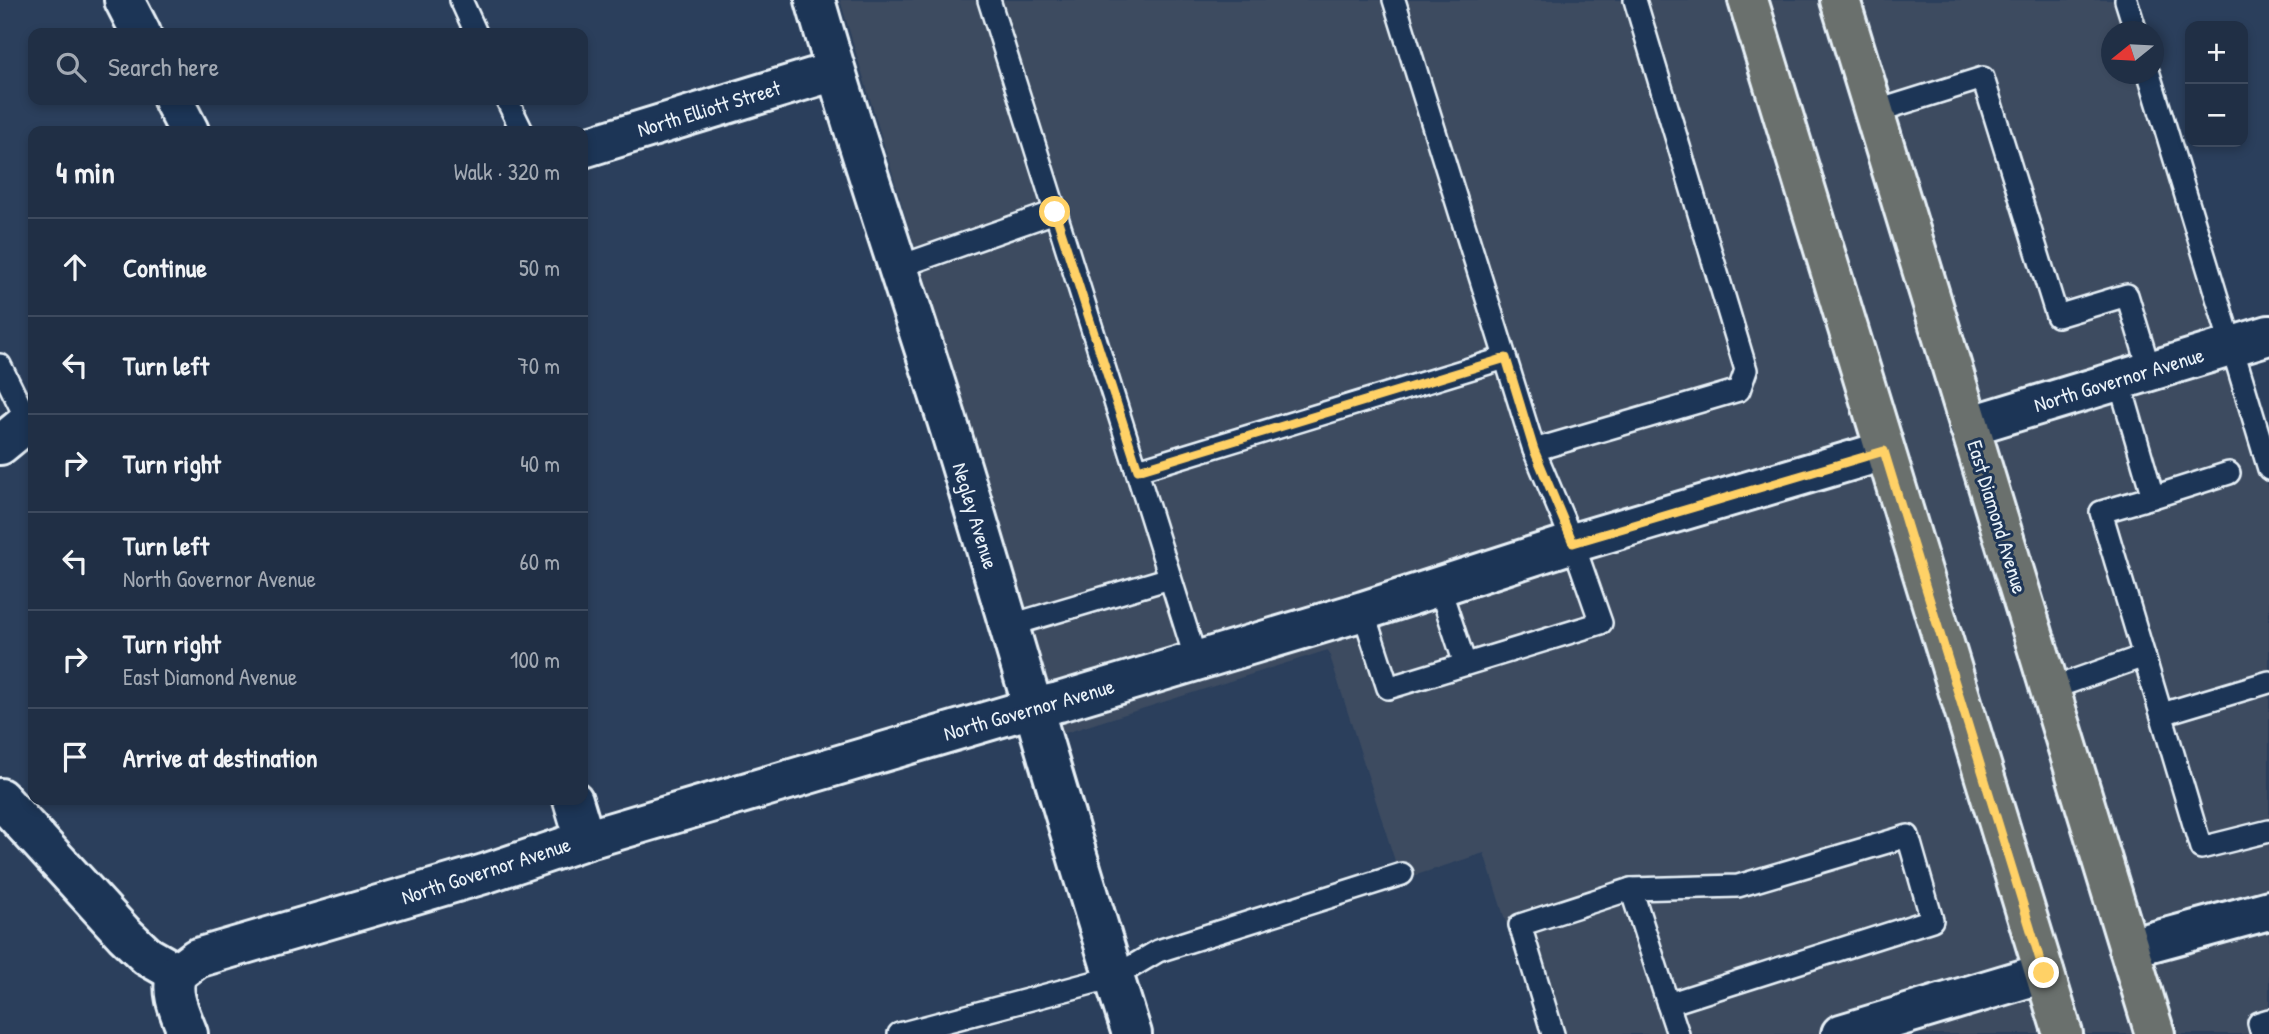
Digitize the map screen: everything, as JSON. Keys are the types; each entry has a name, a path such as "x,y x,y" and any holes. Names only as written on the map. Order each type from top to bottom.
{"main road":[{"path":"1748,0 2063,1034"},
{"name":"East Diamond Avenue","path":"1840,0 2155,1034"}],"street":[{"path":"124,0 138,28"},
{"name":"Negley Avenue","path":"815,0 835,71 947,421 1132,1034"},
{"name":"North Elliott Street","path":"588,146 835,71"},
{"path":"176,105 186,126"},
{"name":"North Governor Avenue","path":"1969,426 2269,335"},
{"name":"North Governor Avenue","path":"177,973 197,958 484,874 585,840 1363,611 1573,543 1884,451"},
{"path":"0,798 146,956 177,973 174,997 188,1034"},
{"path":"574,805 585,840"},
{"path":"2129,948 2269,910"},
{"path":"1841,1034 2044,973"}],"lane":[{"path":"461,0 474,28"},
{"path":"989,0 1196,660"},
{"path":"1363,611 1388,688 1601,623 1573,543 1534,450 1394,0"},
{"path":"1534,450 1739,390 1746,370 1634,0"},
{"path":"2126,0 2133,21"},
{"path":"1874,112 1983,78 2057,316 2127,295 2134,376 2153,496"},
{"path":"2151,84 2269,469"},
{"path":"509,105 520,126"},
{"path":"898,267 1055,212"},
{"path":"1138,470 1506,358"},
{"path":"0,365 20,428"},
{"path":"2229,473 2101,512 2201,848 2269,831"},
{"path":"1008,626 1170,578"},
{"path":"1439,586 1465,664"},
{"path":"2050,689 2144,656"},
{"path":"2162,714 2269,682"},
{"path":"1553,1034 1520,925 1631,889 1738,886 1908,836 1932,920 1668,1004"},
{"path":"899,1034 1114,977 1158,951 1402,874"},
{"path":"1631,889 1678,1034"},
{"path":"2262,1034 2259,1023 2269,1020"}],"shaded area":[{"path":"840,0 2118,0 2124,21 2101,21 2101,84 2143,84 2269,489 2269,1034 1541,1034 1484,853 1401,880 1328,650 1062,734"}],"route":[{"path":"1055,212 1138,470 1506,358 1534,450 1573,543 1884,451 2044,973"}]}
